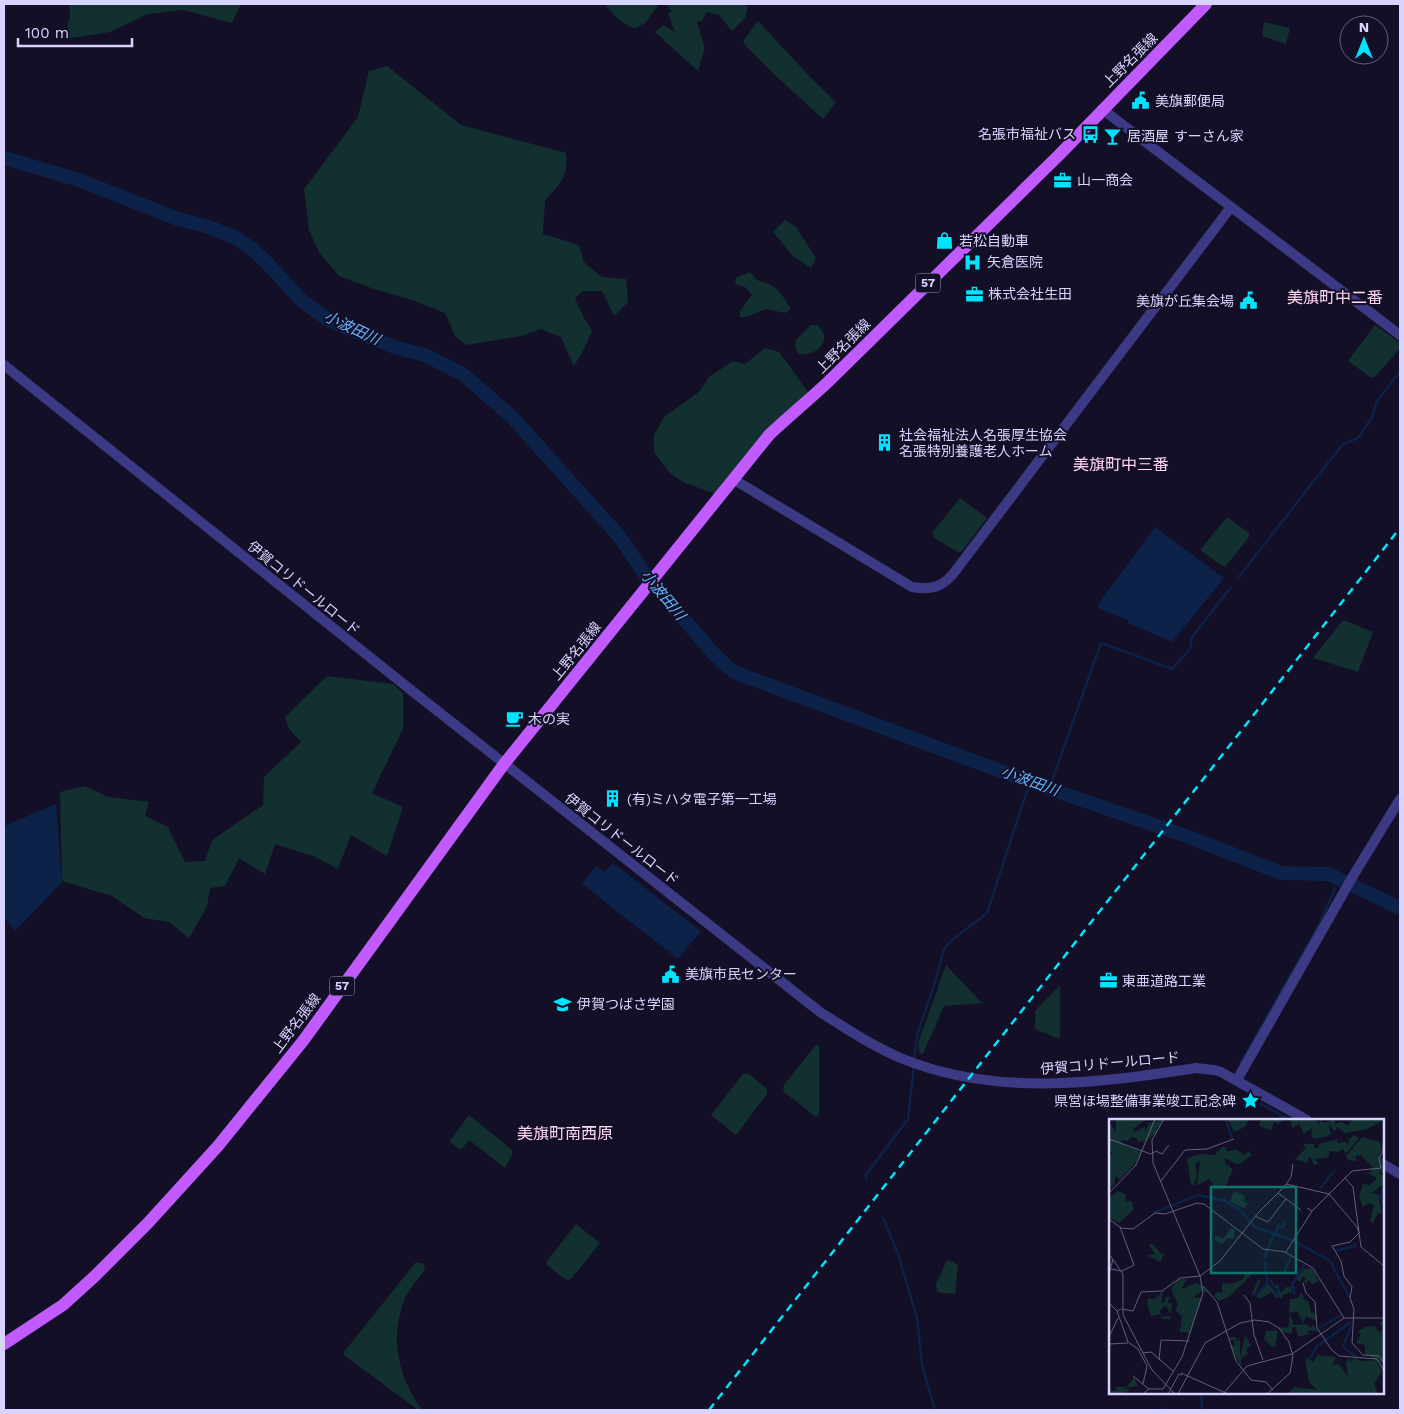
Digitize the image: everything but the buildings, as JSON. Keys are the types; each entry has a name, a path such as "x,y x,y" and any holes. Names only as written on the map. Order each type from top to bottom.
{"main road":[{"name":"上野名張線","path":"4,1344 63,1305 95,1276 148,1223 218,1146 303,1041 504,764 769,435 829,382 1059,155 1206,4"}],"street":[{"path":"1102,109 1400,335"},
{"path":"733,479 912,586 930,589 937,587 953,574 1230,206"},
{"name":"伊賀コリドールロード","path":"4,365 504,764 820,1012 888,1052 914,1062 979,1080 1021,1084 1078,1082 1196,1068 1214,1070 1237,1080 1304,1119"},
{"path":"1237,1080 1353,876 1400,799"},
{"path":"1384,1165 1400,1174"}],"green space":[{"path":"69,4 241,4 232,23 183,10 148,14 110,32 65,39 70,16"},
{"path":"604,4 659,4 645,23 634,29 619,20"},
{"path":"659,4 745,4 748,7 745,18 732,31 719,15 707,12 702,21 697,22 705,48 698,71 655,32 664,25 675,32 668,14 672,11 667,5"},
{"path":"758,21 836,102 823,119 746,46 743,41"},
{"path":"1264,22 1290,28 1286,44 1262,36"},
{"path":"387,66 461,125 566,153 565,174 555,190 545,200 543,234 579,245 584,262 602,277 626,279 628,302 614,316 602,291 583,291 575,298 592,331 574,366 561,337 541,329 522,336 466,345 455,336 445,313 339,276 319,252 309,230 304,189 358,117 369,71"},
{"path":"785,220 796,227 816,258 811,268 793,256 773,232"},
{"path":"750,272 757,280 771,285 780,292 791,309 785,313 766,309 746,317 740,317 740,311 752,295 745,287 735,284 736,278"},
{"path":"811,325 818,325 823,332 824,341 820,348 812,353 798,354 795,347 796,340"},
{"path":"1375,325 1400,343 1400,348 1375,377 1370,377 1348,361"},
{"path":"765,348 779,352 811,396 715,494 683,482 669,472 654,452 654,435 664,417 700,391 709,377 733,361 745,364"},
{"path":"960,498 987,518 962,551 958,552 934,538 933,532"},
{"path":"1227,517 1249,533 1249,537 1226,566 1222,566 1200,550"},
{"path":"1343,620 1373,632 1358,672 1313,658"},
{"path":"327,676 393,684 403,693 403,729 372,793 403,807 387,856 351,835 338,869 313,856 275,844 265,874 239,858 225,886 210,888 207,907 189,938 169,922 144,918 112,896 62,881 60,792 85,786 108,797 149,802 145,816 168,827 185,862 205,861 212,840 263,805 264,777 301,742 289,729 285,717"},
{"path":"946,965 982,1003 944,1006 923,1054 920,1054 918,1043"},
{"path":"1060,985 1060,1039 1035,1029 1035,1011"},
{"path":"819,1045 819,1115 816,1117 783,1091 784,1085 815,1046"},
{"path":"743,1074 749,1074 767,1089 767,1094 736,1135 711,1115"},
{"path":"469,1115 512,1150 512,1155 505,1168 469,1140 461,1150 449,1142"},
{"path":"576,1224 600,1243 571,1279 566,1280 547,1265 547,1261"},
{"path":"947,1260 954,1262 958,1266 955,1294 937,1291 936,1284"},
{"path":"416,1262 424,1264 425,1269 404,1301 397,1330 397,1344 402,1372 407,1385 422,1410 418,1410 344,1355 344,1352"}],"water":[{"path":"1155,527 1224,578 1172,642 1128,623 1128,620 1099,609 1098,604"},
{"path":"56,804 62,882 15,931 4,917 4,826"},
{"path":"613,863 701,931 678,959 582,884 596,866 605,872"}],"waterway":[{"name":"小波田川","path":"4,158 79,180 178,219 209,227 236,238 266,262 302,301 330,321 397,348 425,355 464,375 513,418 619,536 644,573 714,654 729,668 739,674 1030,782 1189,837 1281,873 1328,874 1400,908"},
{"path":"1238,578 1342,445 1359,437 1372,417 1377,401 1400,372"},
{"path":"1049,789 1101,643 1172,669 1190,649 1192,637 1231,587"},
{"path":"914,1061 917,1035 944,949 952,940 987,913 1030,782"},
{"path":"1240,1064 1320,923 1335,888"},
{"path":"867,1179 865,1176 908,1119 914,1066"},
{"path":"1261,1104 1288,1119"},
{"path":"883,1218 898,1254 917,1318 922,1365 935,1410"},
{"path":"1201,1394 1202,1410"},
{"path":"1163,1410 1165,1408 1168,1410"}],"railway":[{"path":"709,1410 1400,528"}],"place":[{"name":"美旗郵便局","path":"1141,101"},
{"name":"名張市福祉バス","path":"1090,134"},
{"name":"居酒屋 すーさん家","path":"1113,136"},
{"name":"山一商会","path":"1063,180"},
{"name":"若松自動車","path":"945,241"},
{"name":"矢倉医院","path":"973,262"},
{"name":"株式会社生田","path":"974,294"},
{"name":"美旗が丘集会場","path":"1248,301"},
{"name":"社会福祉法人名張厚生協会 名張特別養護老人ホーム","path":"885,443"},
{"name":"木の実","path":"514,719"},
{"name":"(有)ミハタ電子第一工場","path":"613,799"},
{"name":"美旗市民センター","path":"671,974"},
{"name":"東亜道路工業","path":"1108,981"},
{"name":"伊賀つばさ学園","path":"563,1004"},
{"name":"県営ほ場整備事業竣工記念碑","path":"1250,1101"}],"district":[{"name":"美旗町中二番","path":"1335,297"},
{"name":"美旗町中三番","path":"1121,464"},
{"name":"美旗町南西原","path":"565,1133"}]}
